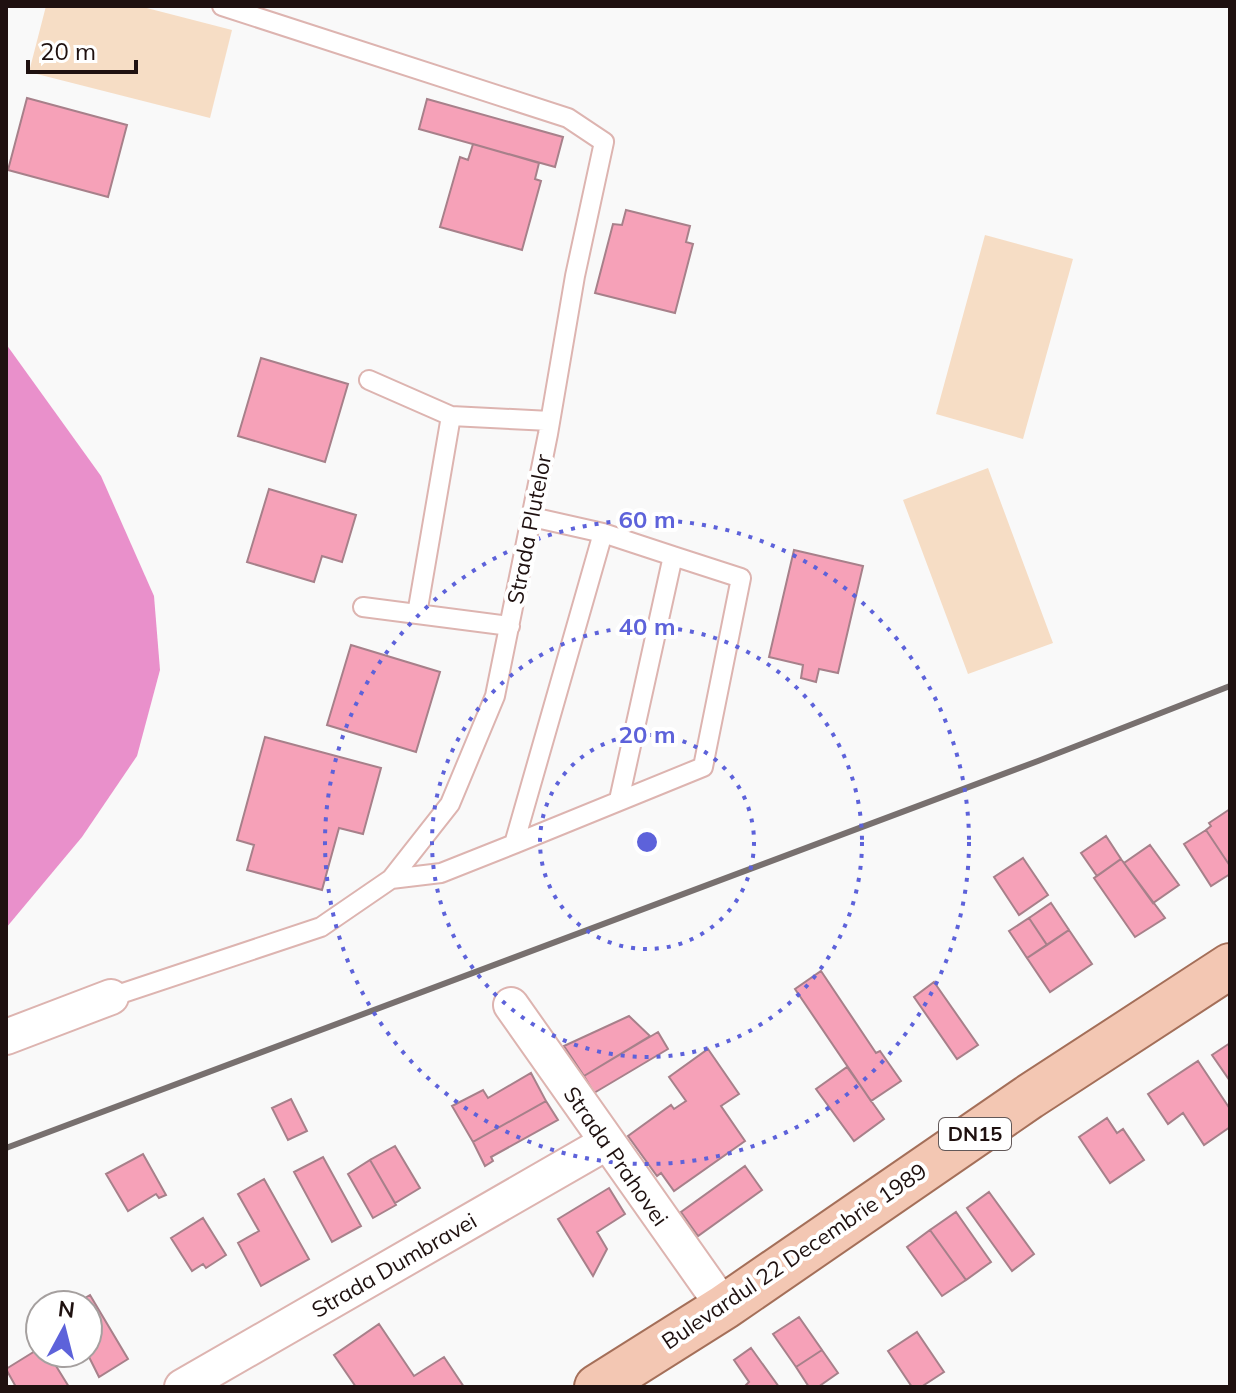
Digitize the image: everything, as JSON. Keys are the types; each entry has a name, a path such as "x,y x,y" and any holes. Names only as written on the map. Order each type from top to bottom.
{"main road":[{"name":"Bulevardul 22 Decembrie 1989","path":"597,1387 724,1307 1029,1097 1230,966"}],"street":[{"name":"Strada Plutelor","path":"6,1037 111,997"},
{"name":"Strada Prahovei","path":"511,1005 724,1307"},
{"name":"Strada Dumbravei","path":"182,1387 606,1143"}],"lane":[{"name":"Strada Plutelor","path":"111,997 321,927 391,879 450,804 495,696 532,517 575,276 604,142 568,118 222,6"},
{"path":"369,380 451,416 550,421"},
{"path":"417,614 451,416"},
{"path":"391,879 441,873 703,767 741,578 603,533 532,517"},
{"path":"514,844 603,533"},
{"path":"619,800 673,556"},
{"path":"363,607 510,626"}],"shaded area":[{"path":"46,6 139,6 232,30 210,118 29,72"},
{"path":"985,235 1073,259 1023,439 936,414"},
{"path":"6,344 101,476 154,596 160,670 137,756 82,837 6,928"},
{"path":"988,468 1053,643 968,674 903,500"}],"building":[{"path":"27,98 127,125 108,197 8,170"},
{"path":"427,99 563,137 555,167 419,129"},
{"path":"473,144 539,163 535,179 541,181 522,250 440,227 460,157 468,160"},
{"path":"626,210 690,226 686,242 693,244 675,313 595,293 613,224 622,225"},
{"path":"261,358 348,384 325,462 238,436"},
{"path":"269,489 356,515 342,562 322,556 314,582 247,562"},
{"path":"794,550 863,566 838,673 819,669 816,682 801,678 803,665 769,657"},
{"path":"351,645 440,672 416,752 327,725"},
{"path":"265,737 381,768 363,834 339,828 322,890 247,870 254,845 237,840"},
{"path":"1230,809 1230,866 1206,830 1211,826 1209,823"},
{"path":"1206,830 1230,866 1230,874 1211,886 1184,844"},
{"path":"1106,836 1121,859 1097,876 1081,853"},
{"path":"1150,845 1179,885 1153,903 1124,863"},
{"path":"1023,858 1048,895 1019,915 994,877"},
{"path":"1121,859 1165,918 1135,937 1094,878"},
{"path":"1051,903 1069,930 1047,945 1029,918"},
{"path":"1029,918 1047,945 1027,958 1009,931"},
{"path":"1069,930 1092,964 1050,992 1027,958"},
{"path":"821,971 876,1053 880,1051 901,1081 871,1101 795,989"},
{"path":"934,982 978,1045 957,1059 914,997"},
{"path":"629,1016 650,1036 584,1076 564,1046"},
{"path":"658,1032 668,1049 594,1093 584,1076"},
{"path":"1230,1043 1230,1081 1212,1055"},
{"path":"708,1049 739,1094 721,1106 745,1141 674,1191 661,1173 657,1176 628,1136 671,1105 674,1109 686,1101 669,1077"},
{"path":"1198,1061 1230,1109 1230,1127 1204,1145 1183,1113 1168,1124 1148,1094"},
{"path":"847,1067 884,1119 854,1141 816,1089"},
{"path":"531,1073 546,1101 473,1142 452,1106 483,1090 488,1098"},
{"path":"291,1099 307,1131 288,1140 272,1108"},
{"path":"546,1101 558,1120 491,1157 493,1161 485,1166 473,1142"},
{"path":"1107,1118 1117,1133 1123,1129 1144,1160 1110,1183 1079,1137"},
{"path":"395,1146 420,1188 395,1203 370,1160"},
{"path":"143,1154 166,1195 159,1198 156,1194 128,1211 106,1174"},
{"path":"323,1157 361,1226 332,1242 294,1172"},
{"path":"370,1160 396,1205 373,1218 348,1174"},
{"path":"745,1166 762,1190 698,1236 681,1212"},
{"path":"264,1179 309,1259 261,1286 238,1243 259,1231 238,1194"},
{"path":"609,1188 625,1214 597,1232 607,1249 593,1276 558,1219"},
{"path":"989,1192 1034,1254 1012,1271 967,1208"},
{"path":"956,1212 991,1262 966,1280 930,1230"},
{"path":"203,1218 226,1255 206,1268 203,1264 192,1271 171,1238"},
{"path":"930,1230 966,1280 942,1296 907,1247"},
{"path":"799,1317 822,1350 796,1367 773,1334"},
{"path":"104,1319 128,1359 99,1377 95,1369 104,1369"},
{"path":"379,1324 414,1376 444,1357 464,1387 356,1387 334,1355"},
{"path":"917,1332 944,1372 921,1387 912,1387 888,1351"},
{"path":"751,1348 779,1387 744,1387 749,1382 734,1360"},
{"path":"822,1350 838,1373 818,1387 809,1387 796,1367"},
{"path":"24,1358 24,1369 58,1369 69,1387 16,1387 6,1369"}],"railway":[{"path":"6,1148 1230,686"}]}
